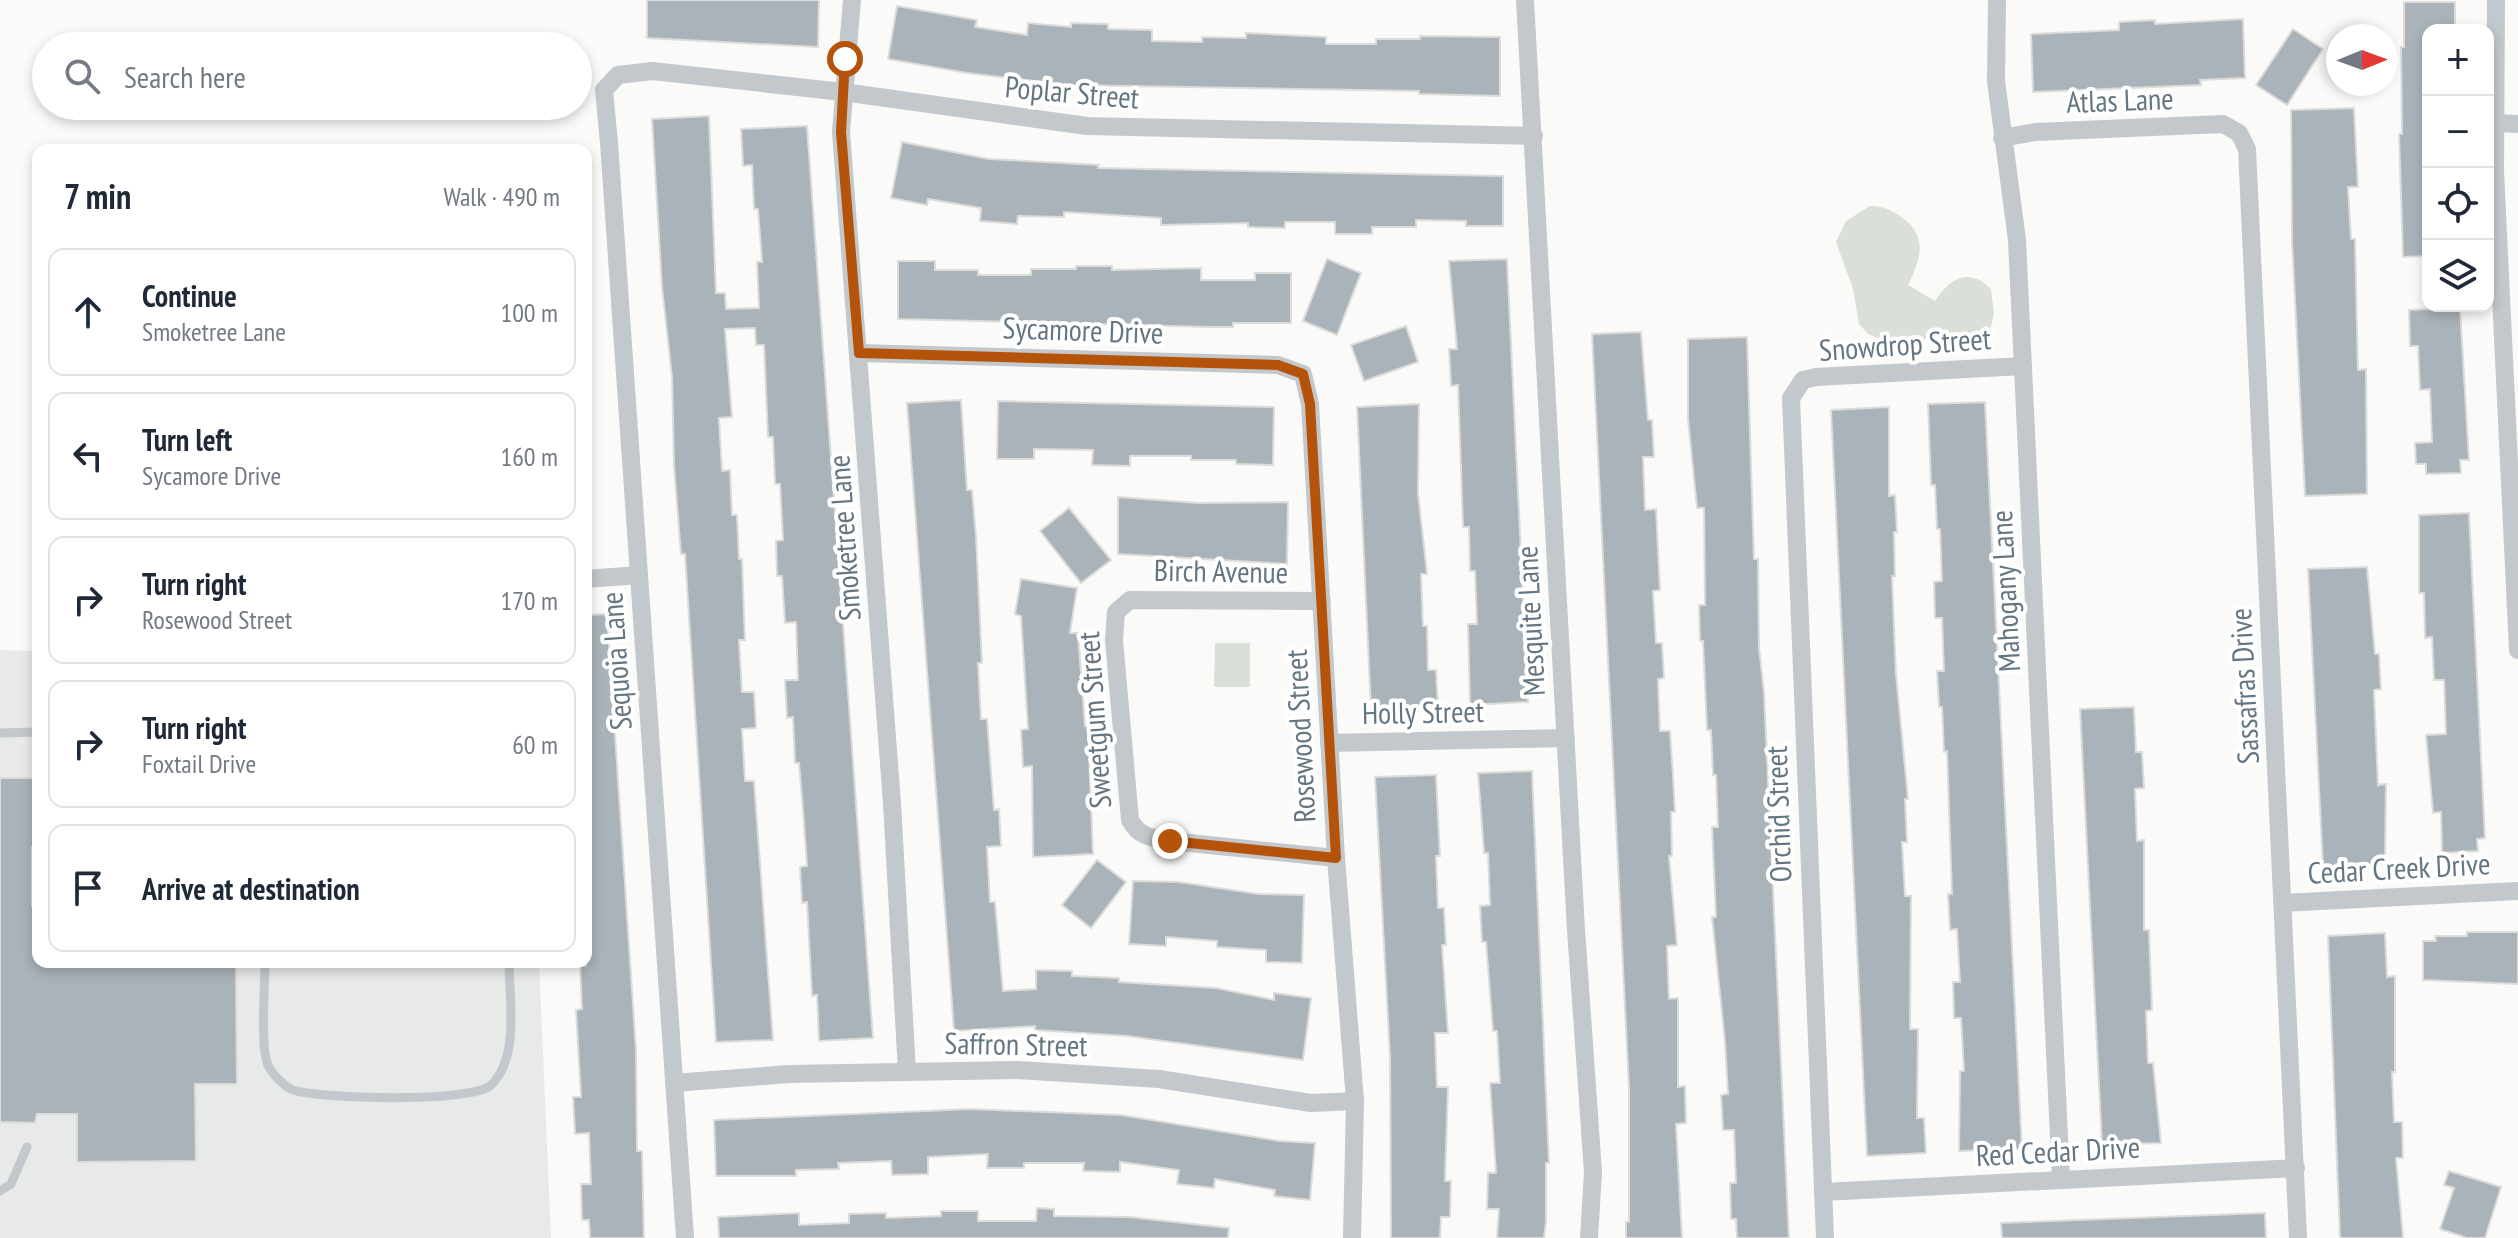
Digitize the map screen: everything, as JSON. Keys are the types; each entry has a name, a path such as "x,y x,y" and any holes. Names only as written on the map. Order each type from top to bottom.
{"street":[{"name":"Smoketree Lane","path":"852,0 841,132 859,353 907,1072"},
{"name":"Mesquite Lane","path":"1525,0 1593,1172 1589,1238"},
{"name":"Mahogany Lane","path":"1997,0 1996,81 2017,240 2061,1180"},
{"path":"2496,0 2496,123 2518,650"},
{"name":"Poplar Street","path":"610,81 618,75 652,71 843,92 1087,126 1534,136"},
{"name":"Sequoia Lane","path":"610,81 604,90 604,115 609,143 685,1238"},
{"path":"2496,123 2518,124"},
{"name":"Atlas Lane","path":"2002,138 2035,132 2223,124 2239,133"},
{"name":"Sassafras Drive","path":"2239,133 2247,149 2298,1238"},
{"name":"Sycamore Drive","path":"859,353 1278,365 1303,374"},
{"name":"Snowdrop Street","path":"1795,388 1803,380 1816,377 2023,366"},
{"name":"Rosewood Street","path":"1303,374 1310,404 1336,858 1355,1101 1352,1238"},
{"name":"Orchid Street","path":"1795,388 1790,410 1825,1238"},
{"path":"592,579 639,575"},
{"name":"Birch Avenue","path":"1122,605 1130,600 1322,601"},
{"name":"Sweetgum Street","path":"1122,605 1116,612 1114,640 1130,820 1136,831 1170,841 1336,858"},
{"name":"Holly Street","path":"1329,743 1566,738"},
{"name":"Cedar Creek Drive","path":"2283,903 2518,891"},
{"name":"Saffron Street","path":"674,1083 789,1074 1087,1073 1202,1085 1311,1103 1355,1101"},
{"name":"Red Cedar Drive","path":"1823,1192 2296,1168"}],"lane":[{"path":"0,733 32,732"},
{"path":"265,968 268,1065 289,1089 321,1096 396,1096 472,1095 490,1086 504,1067 510,1035 509,968"},
{"path":"0,1191 11,1184 27,1147"}],"shaded area":[{"path":"1870,206 1895,213 1906,220 1918,236 1917,264 1908,285 1935,301 1947,286 1960,278 1975,278 1991,289 1994,313 1991,327 1981,339 1955,345 1933,337 1898,346 1868,334 1859,324 1853,289 1836,242 1846,221"},
{"path":"1215,643 1250,643 1250,687 1214,687"},
{"path":"0,650 32,651 32,968 539,968 551,1238 0,1238"}],"building":[{"path":"647,0 819,0 818,47 647,38"},
{"path":"2404,2 2455,2 2455,24 2422,24 2422,256 2403,257 2399,134 2402,134 2401,47 2404,47"},
{"path":"897,6 977,20 975,27 1027,35 1028,23 1071,27 1071,23 1108,24 1108,29 1152,30 1152,41 1202,42 1202,37 1246,38 1246,33 1326,37 1326,44 1376,44 1376,39 1420,39 1420,36 1500,37 1500,96 1419,94 1419,91 1070,85 967,73 888,59"},
{"path":"2243,19 2245,78 2200,80 2201,85 2033,92 2031,34 2119,30 2119,22 2155,20 2155,24"},
{"path":"2293,29 2323,49 2287,105 2256,85"},
{"path":"2354,108 2358,187 2348,187 2351,239 2355,239 2358,370 2366,369 2367,494 2305,496 2292,241 2291,110"},
{"path":"709,116 716,293 725,293 726,309 759,308 757,262 762,262 758,209 754,209 752,165 743,166 741,129 807,126 873,1038 819,1041 817,995 812,996 807,902 802,903 800,867 807,866 799,763 795,763 793,717 787,718 785,680 798,680 796,622 785,623 782,576 777,576 776,541 783,540 780,484 775,484 773,437 768,437 764,345 756,345 755,328 725,329 732,417 719,418 722,471 730,470 732,515 737,515 739,559 742,559 745,640 739,640 742,692 754,692 756,728 742,729 745,781 754,781 773,1040 716,1042 685,554 681,554 674,466 672,377 662,287 652,119"},
{"path":"902,142 989,159 1099,165 1098,168 1503,176 1503,226 1466,226 1466,221 1416,220 1416,227 1372,227 1372,234 1335,234 1335,222 1285,222 1285,228 1248,227 1248,223 1161,225 1161,218 1064,212 1064,217 1018,216 1017,224 980,221 981,208 928,199 927,205 891,198"},
{"path":"1327,259 1361,273 1337,335 1303,321"},
{"path":"1507,259 1528,702 1470,705 1468,624 1477,624 1475,571 1470,571 1469,527 1463,527 1458,385 1451,386 1449,349 1457,349 1449,261"},
{"path":"898,261 935,261 935,270 978,270 978,275 1031,275 1031,269 1076,269 1076,266 1112,266 1112,270 1201,268 1201,280 1255,280 1255,273 1291,273 1291,323 1233,323 1233,327 1209,327 898,319"},
{"path":"2409,310 2460,312 2469,460 2460,460 2461,473 2426,474 2426,464 2416,464 2415,443 2432,442 2430,389 2420,390 2418,346 2410,346"},
{"path":"1406,326 1418,362 1364,381 1351,345"},
{"path":"1641,332 1654,457 1643,457 1645,510 1656,509 1660,590 1653,591 1656,643 1662,643 1664,678 1658,679 1660,731 1670,731 1675,812 1671,812 1672,856 1669,856 1677,945 1667,946 1669,999 1678,998 1678,1087 1685,1086 1686,1123 1676,1124 1682,1238 1626,1238 1626,1222 1629,1222 1629,1089 1592,334"},
{"path":"1747,337 1754,559 1758,559 1759,648 1764,692 1789,1238 1737,1238 1736,1219 1731,1219 1730,1183 1736,1183 1734,1130 1723,1130 1721,1095 1728,1094 1712,917 1716,917 1712,827 1718,827 1716,775 1713,775 1711,730 1707,730 1703,641 1700,641 1699,605 1705,605 1704,508 1697,508 1688,419 1688,339"},
{"path":"961,400 967,490 972,490 976,536 982,663 978,663 981,719 987,719 994,810 999,809 1001,846 987,847 990,902 995,902 1003,991 1036,989 1036,970 1072,971 1072,976 1119,978 1119,982 1216,988 1274,1000 1274,993 1311,998 1303,1060 1127,1036 1035,1030 1035,1026 954,1031 907,403"},
{"path":"998,401 1274,407 1273,465 1236,464 1236,460 1191,460 1191,456 1130,456 1130,466 1092,465 1093,450 1034,449 1034,459 997,459"},
{"path":"1985,402 2022,1149 1959,1151 1960,1071 1964,1071 1961,1018 1954,1018 1953,982 1960,982 1957,929 1950,930 1948,894 1952,894 1947,751 1944,752 1937,671 1944,671 1942,618 1935,618 1934,582 1942,581 1940,529 1937,529 1935,485 1931,485 1928,404"},
{"path":"1419,404 1418,493 1427,574 1421,574 1423,626 1427,626 1428,670 1436,670 1438,707 1371,710 1357,407"},
{"path":"1889,407 1889,496 1895,495 1897,532 1894,532 1895,576 1892,576 1896,674 1908,799 1905,799 1907,842 1902,842 1905,896 1911,896 1910,1029 1918,1029 1917,1118 1924,1118 1926,1153 1867,1156 1831,410"},
{"path":"1118,497 1199,503 1288,502 1287,564 1118,554"},
{"path":"1069,508 1111,560 1081,583 1040,531"},
{"path":"2469,513 2485,838 2477,839 2478,851 2442,853 2441,812 2433,813 2426,735 2446,734 2444,680 2434,680 2432,637 2425,638 2424,593 2419,593 2419,515"},
{"path":"2367,567 2375,654 2379,654 2381,689 2374,690 2378,785 2386,784 2385,864 2323,867 2308,569"},
{"path":"1021,579 1077,588 1070,633 1078,633 1085,726 1088,726 1093,854 1033,857 1032,766 1023,767 1021,730 1028,729 1021,616 1015,614"},
{"path":"607,614 636,1050 637,1151 642,1151 644,1238 590,1238 589,1220 582,1220 581,1184 591,1184 589,1133 575,1134 573,1097 581,1097 576,1010 582,1009 580,968 592,968 592,615"},
{"path":"2134,707 2136,752 2142,752 2144,788 2135,789 2137,841 2144,840 2144,930 2149,930 2152,1010 2146,1011 2148,1063 2153,1063 2161,1143 2102,1145 2080,709"},
{"path":"1532,771 1549,1163 1546,1163 1546,1221 1544,1238 1497,1238 1499,1209 1487,1209 1488,1173 1496,1173 1490,1083 1500,1083 1486,942 1482,942 1480,906 1490,905 1488,853 1484,853 1478,773"},
{"path":"1436,775 1440,856 1436,856 1438,908 1444,908 1446,945 1442,945 1448,1033 1435,1033 1437,1087 1448,1087 1445,1181 1451,1181 1450,1217 1441,1217 1440,1238 1391,1238 1390,1057 1375,777"},
{"path":"0,778 32,778 32,968 236,968 237,1084 195,1084 196,1161 77,1162 77,1114 37,1114 35,1123 0,1122"},
{"path":"1097,860 1126,882 1091,928 1062,905"},
{"path":"1133,881 1179,882 1258,894 1304,895 1302,963 1266,962 1266,950 1217,947 1217,941 1166,937 1166,946 1129,944"},
{"path":"2467,932 2518,932 2518,984 2423,980 2423,941 2436,941 2435,936 2467,936"},
{"path":"2385,933 2387,977 2395,976 2395,1072 2392,1072 2394,1122 2402,1122 2403,1158 2396,1158 2403,1238 2340,1238 2328,936"},
{"path":"970,1109 1121,1115 1279,1141 1315,1143 1310,1200 1274,1196 1275,1190 1215,1179 1214,1188 1177,1184 1179,1170 1120,1162 1120,1172 1083,1171 1084,1163 1024,1163 1024,1168 987,1168 988,1154 928,1157 928,1174 892,1175 891,1161 838,1163 839,1169 796,1170 796,1176 716,1176 714,1120"},
{"path":"2449,1171 2501,1187 2485,1238 2467,1238 2440,1229 2454,1188 2444,1185"},
{"path":"1037,1208 1054,1209 1054,1216 1129,1217 1229,1228 1228,1238 719,1238 718,1217 799,1213 799,1225 849,1223 849,1214 886,1213 886,1218 941,1216 941,1211 978,1211 978,1221 1036,1221"},
{"path":"2265,1213 2266,1238 2002,1238 2001,1223"}],"route":[{"path":"845,59 841,132 859,353 1278,365 1303,374 1310,404 1336,858 1170,841"}]}
